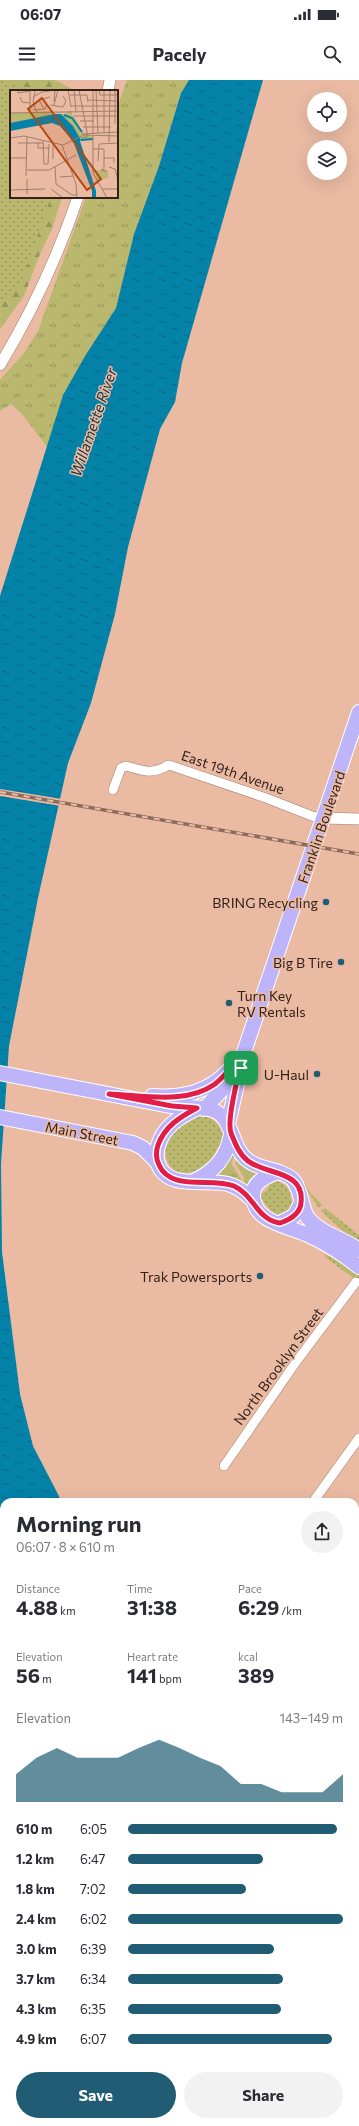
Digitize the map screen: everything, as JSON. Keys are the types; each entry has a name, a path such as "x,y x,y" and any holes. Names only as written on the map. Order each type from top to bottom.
{"main road":[{"name":"Franklin Boulevard","path":"193,1182 208,1174 220,1162 227,1148 242,1055 359,712"},
{"name":"Franklin Boulevard","path":"158,1163 157,1148 164,1132 176,1120 201,1108 224,1088 242,1055"},
{"path":"109,1094 165,1096 197,1092 219,1081 242,1055"},
{"path":"0,1073 172,1106 201,1108 221,1115 230,1129 236,1147 248,1161 262,1169 287,1176 294,1181 306,1215 316,1226 359,1250"},
{"name":"Main Street","path":"0,1117 113,1139 142,1147 158,1163"},
{"path":"158,1163 163,1172 171,1178 180,1181 229,1184 243,1192 254,1202 264,1217 312,1237 359,1266"},
{"path":"254,1202 253,1192 256,1184 275,1173"},
{"path":"280,1223 294,1216 301,1203"}],"street":[{"path":"108,90 110,80"},
{"path":"0,365 29,315 43,285 65,234 78,198"},
{"name":"East 19th Avenue","path":"113,790 121,768 126,766 148,772 158,771 169,766 266,798 312,816 359,820"},
{"name":"North Brooklyn Street","path":"224,1466 296,1362 356,1282"},
{"path":"316,1498 359,1438"}],"green space":[{"path":"0,80 55,80 74,90 10,90 10,198 62,198 52,229 40,254 24,296 0,329"},
{"path":"0,80 4,80 24,90 10,90 10,198 51,198 21,283 0,306"},
{"path":"127,80 189,80 181,93 159,166 134,234 116,308 85,356 63,395 48,448 22,414 11,404 0,411 0,380 24,353 38,331 86,198 118,198 118,105"},
{"path":"199,1116 214,1120 222,1132 223,1143 216,1150 215,1159 197,1171 182,1173 172,1168 166,1158 166,1146 171,1134 182,1123"},
{"path":"231,1152 235,1155 231,1163 241,1179 240,1182 213,1176"},
{"path":"237,1158 259,1173 250,1189 244,1185 244,1177 235,1163"},
{"path":"302,1179 309,1191 322,1205 319,1208 300,1180"},
{"path":"269,1182 280,1182 287,1187 293,1207 287,1212 281,1214 273,1212 259,1194 265,1192 269,1187"},
{"path":"325,1208 359,1235 359,1245 321,1211"},
{"path":"324,1254 339,1261 357,1274 359,1276 359,1282 326,1258"}],"water":[{"name":"Willamette River","path":"189,80 263,80 182,363 175,402 160,429 128,547 115,614 91,703 68,763 38,898 9,1046 1,1164 2,1252 20,1394 33,1446 60,1498 0,1498 0,596 63,395 85,356 116,308 134,234 159,166 181,93"}],"pier":[{"path":"0,789 62,799 61,806 0,796"}],"railway":[{"path":"0,792 359,854"}],"place":[{"name":"BRING Recycling","path":"326,902"},
{"name":"Big B Tire","path":"341,962"},
{"name":"Turn Key RV Rentals","path":"229,1003"},
{"name":"U-Haul","path":"317,1074"},
{"name":"Trak Powersports","path":"260,1276"}],"route":[{"path":"242,1055 241,1068 228,1124 236,1147 248,1161 262,1169 287,1176 294,1181 301,1203 299,1209 290,1219 280,1223 272,1222 264,1217 259,1212 254,1202 234,1186 218,1182 176,1180 167,1176 159,1167 156,1153 158,1144 164,1132 176,1120 197,1108 172,1106 109,1094 173,1096 189,1094 202,1091 215,1084 242,1055"}]}
